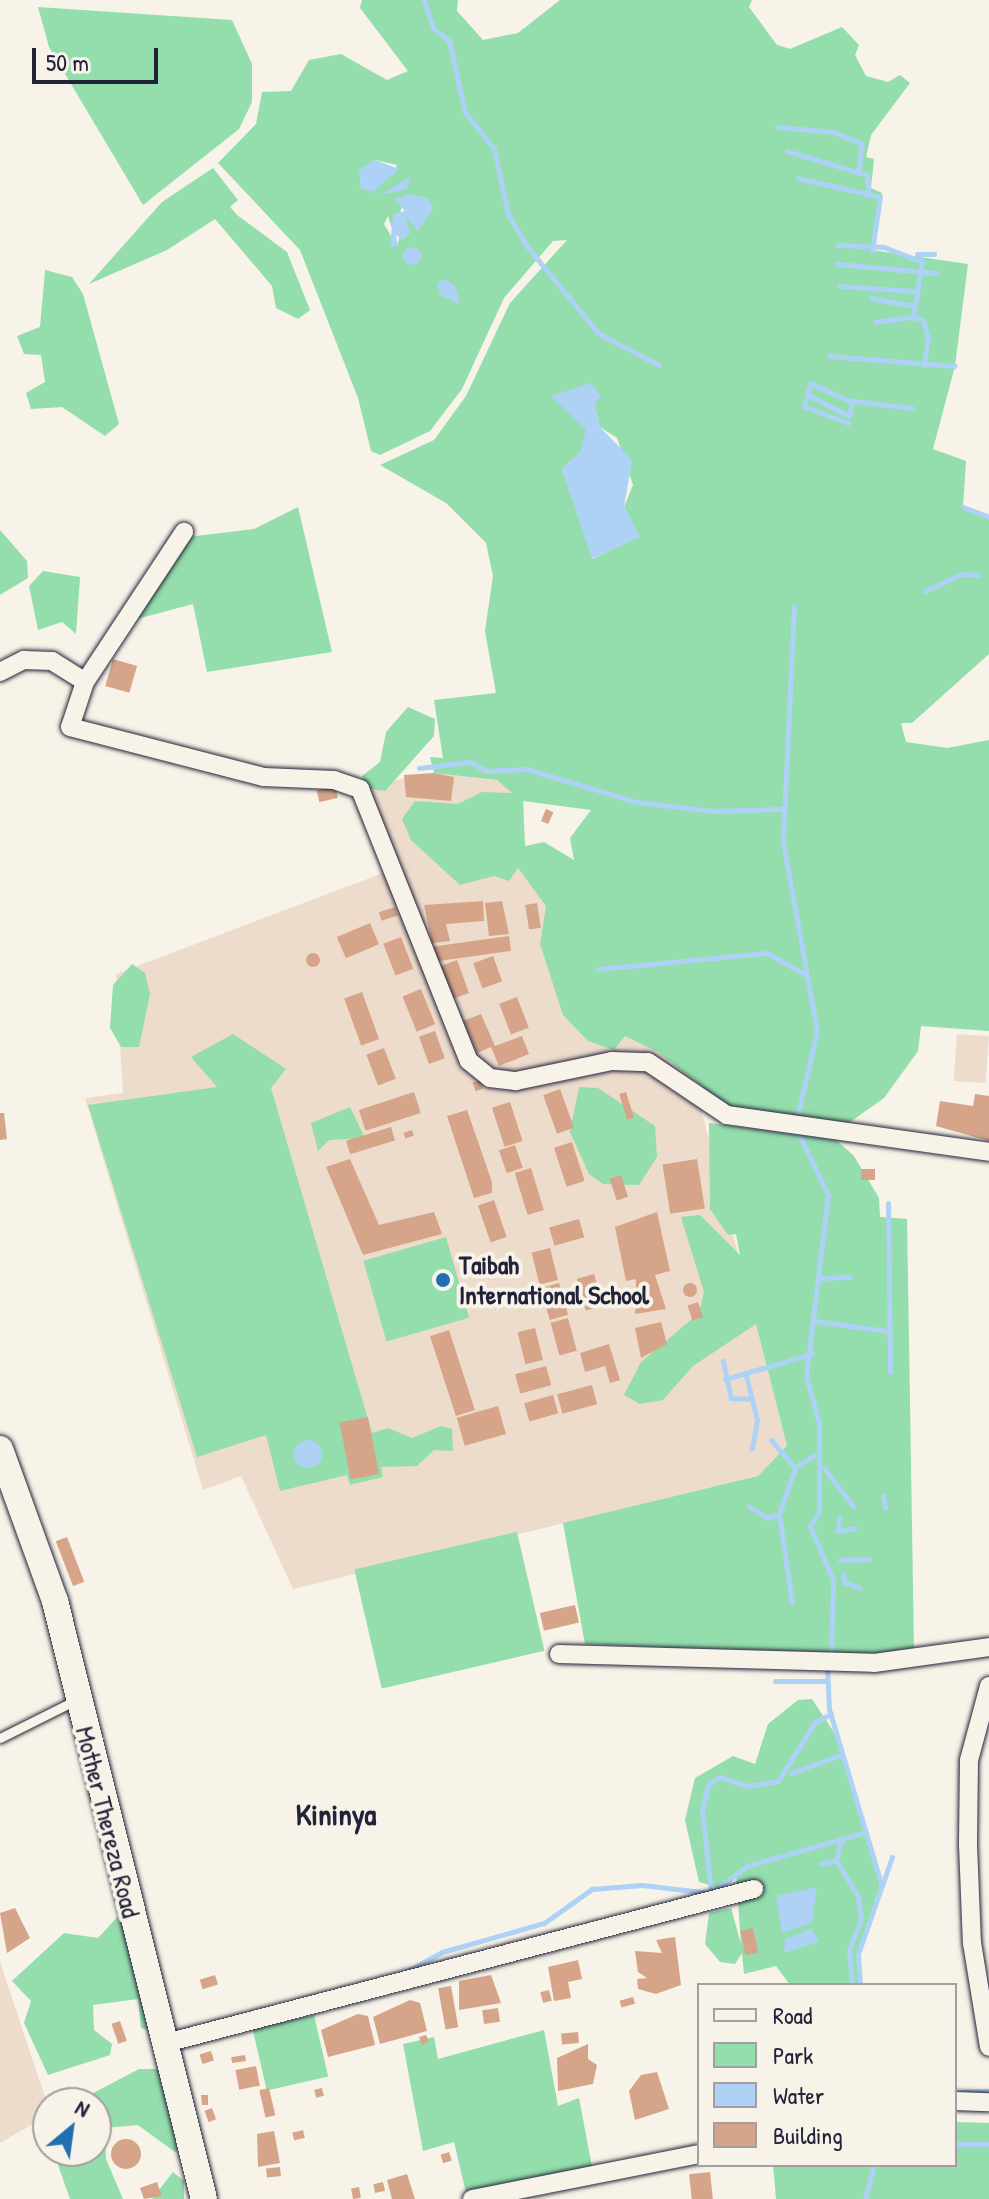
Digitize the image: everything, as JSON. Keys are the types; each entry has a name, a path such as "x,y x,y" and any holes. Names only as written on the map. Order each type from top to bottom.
{"street":[{"path":"184,532 85,682 70,727 264,777 334,780 360,789 477,1070 516,1081 612,1061 648,1062 713,1109 786,1127 989,1152"},
{"path":"0,672 24,660 52,661 85,682"},
{"name":"Mother Thereza Road","path":"0,1449 33,1525 204,2199"},
{"path":"559,1654 834,1663 989,1647"},
{"path":"989,1686 969,1760 968,1845 972,1943 989,2047"},
{"path":"166,2043 754,1889"},
{"path":"957,2101 989,2102"},
{"path":"472,2199 697,2154"}],"lane":[{"path":"0,1738 78,1700"}],"shaded area":[{"name":"Taibah International School","path":"434,773 497,780 523,800 525,846 693,1077 787,1446 758,1476 293,1589 241,1476 203,1490 85,1098 123,1093 116,974 386,872 360,804 369,785"},
{"path":"957,1034 989,1036 986,1083 954,1081"},
{"path":"0,1962 42,2087 32,2087 32,2124 0,2143"}],"green space":[{"path":"362,0 458,0 457,11 483,40 518,33 560,0 752,0 749,7 777,45 790,49 842,27 859,45 855,55 866,76 888,82 900,75 910,83 871,135 866,157 874,159 871,188 882,193 872,250 968,264 955,366 933,449 966,461 963,507 989,517 989,654 912,723 901,723 906,742 947,748 989,740 989,1031 921,1026 918,1051 884,1098 843,1127 731,1109 658,1052 625,1036 614,1050 588,1041 563,1015 540,944 546,906 518,868 509,881 494,876 460,885 411,840 402,819 415,801 458,804 482,792 512,793 497,780 434,773 430,757 443,758 434,700 496,693 485,631 493,576 486,543 446,503 380,465 434,440 466,396 510,303 567,240 553,241 504,298 462,389 430,431 380,455 371,451 358,398 300,250 218,163 256,124 262,92 291,91 309,60 341,54 387,80 408,71 360,8","holes":["375,160 397,165 393,174 359,185","402,207 425,222 406,216 397,246 384,224 388,216 393,231","594,405 600,427 617,438 633,485 624,507 639,536 593,559 562,469 580,453","523,801 591,810 570,838 574,860 544,842 525,846"]},
{"path":"38,7 232,20 252,64 252,102 239,129 143,205 49,47"},
{"path":"213,168 238,200 230,207 237,215 287,252 310,310 298,319 276,308 272,286 215,219 167,250 89,284 162,202"},
{"path":"45,270 72,277 83,294 119,424 105,436 62,407 31,409 26,393 45,382 41,355 24,354 17,336 40,327"},
{"path":"298,507 332,652 207,672 193,604 137,619 188,537 254,529"},
{"path":"0,530 27,561 28,578 0,595"},
{"path":"43,571 80,577 76,634 62,622 38,630 29,586"},
{"path":"408,707 435,719 434,736 385,791 365,788 362,776 380,762 386,732"},
{"path":"132,964 145,973 150,994 139,1047 121,1047 110,1028 113,985"},
{"path":"233,1034 286,1069 271,1088 372,1433 388,1428 412,1438 441,1426 452,1429 453,1451 434,1450 417,1466 381,1467 383,1477 350,1485 347,1475 280,1491 266,1435 197,1457 88,1105 217,1087 191,1057"},
{"path":"579,1087 598,1088 655,1126 657,1157 639,1185 603,1184 589,1174 570,1132"},
{"path":"350,1107 365,1138 329,1140 318,1151 311,1123"},
{"path":"709,1123 836,1140 854,1156 879,1198 880,1217 907,1219 914,1648 880,1657 585,1644 563,1523 758,1476 787,1446 756,1324 693,1366 663,1400 640,1404 624,1395 641,1362 699,1313 704,1292 681,1217 700,1215 740,1255 736,1234 728,1235 710,1209"},
{"path":"446,1237 469,1318 386,1341 363,1261"},
{"path":"517,1532 544,1651 382,1688 354,1570"},
{"path":"812,1699 835,1734 881,1883 858,1953 860,1983 789,1983 776,1966 744,1974 742,1953 735,1964 720,1962 705,1944 709,1913 731,1908 741,1944 736,1874 720,1888 699,1882 685,1820 695,1778 733,1756 755,1764 768,1724 798,1700"},
{"path":"122,1912 158,2033 141,2028 138,1999 93,2005 94,2030 112,2044 110,2055 48,2075 24,2023 31,2001 12,1981 64,1933 98,1938"},
{"path":"314,2015 328,2076 267,2091 253,2029"},
{"path":"544,2030 558,2106 579,2098 592,2167 467,2197 454,2142 423,2151 403,2044 434,2037 438,2059"},
{"path":"139,2069 160,2069 186,2147 175,2152 138,2125 112,2127 112,2087 105,2087"},
{"path":"957,2122 989,2123 989,2199 776,2199 773,2167 957,2167"},
{"path":"59,2167 109,2167 123,2199 70,2199"},
{"path":"173,2172 184,2181 184,2199 152,2199"}],"water":[{"path":"375,160 399,169 373,192 361,189 359,170"},
{"path":"410,177 407,189 364,199 382,194"},
{"path":"410,194 428,198 434,208 418,231 406,217 410,233 403,240 396,235 398,246 390,247 393,214 405,211 394,199"},
{"path":"408,247 416,247 421,256 419,263 408,265 403,260 403,252"},
{"path":"446,279 455,286 460,304 440,295 437,283"},
{"path":"591,383 601,396 594,405 600,427 632,460 624,507 640,537 592,559 562,469 580,453 586,430 551,396"},
{"path":"308,1440 318,1444 322,1454 318,1464 308,1468 298,1464 294,1454 298,1444"},
{"path":"817,1887 812,1923 782,1933 776,1896"},
{"path":"811,1929 819,1942 784,1953 785,1939"}],"building":[{"path":"113,659 137,666 129,693 105,686"},
{"path":"434,773 454,777 451,801 406,797 404,775"},
{"path":"335,786 338,798 319,802 317,791"},
{"path":"546,809 553,812 548,824 541,821"},
{"path":"483,901 484,921 446,924 450,941 432,943 424,905"},
{"path":"502,901 509,934 489,936 485,903"},
{"path":"537,903 541,928 529,930 525,905"},
{"path":"395,907 398,916 382,921 379,912"},
{"path":"370,923 379,944 346,958 337,937"},
{"path":"509,936 511,951 434,962 432,947"},
{"path":"401,937 413,969 395,976 383,944"},
{"path":"313,953 320,960 313,967 306,960"},
{"path":"493,956 502,981 483,989 473,963"},
{"path":"457,960 469,993 453,999 441,966"},
{"path":"421,989 435,1024 417,1032 402,996"},
{"path":"362,992 379,1039 361,1045 344,998"},
{"path":"517,997 529,1028 511,1035 499,1004"},
{"path":"481,1014 495,1046 522,1036 529,1054 499,1066 491,1047 477,1053 463,1021"},
{"path":"435,1031 445,1058 429,1064 419,1037"},
{"path":"384,1048 396,1079 378,1086 366,1055"},
{"path":"480,1080 483,1088 476,1091 473,1083"},
{"path":"560,1089 574,1128 557,1134 543,1095"},
{"path":"414,1092 421,1113 366,1131 359,1110"},
{"path":"626,1092 634,1118 627,1120 619,1094"},
{"path":"975,1094 989,1096 989,1141 936,1126 940,1101 973,1106"},
{"path":"510,1102 523,1141 505,1147 492,1108"},
{"path":"467,1110 492,1182 492,1193 474,1198 447,1116"},
{"path":"0,1113 4,1113 7,1139 0,1140"},
{"path":"391,1127 395,1140 350,1154 346,1141"},
{"path":"412,1130 414,1136 405,1138 403,1133"},
{"path":"572,1142 585,1181 567,1187 554,1148"},
{"path":"515,1145 523,1168 507,1173 499,1151"},
{"path":"350,1159 379,1225 434,1212 442,1234 363,1255 326,1167"},
{"path":"697,1159 705,1208 670,1214 662,1164"},
{"path":"531,1168 544,1210 528,1215 515,1173"},
{"path":"861,1169 875,1169 875,1180 861,1180"},
{"path":"621,1175 628,1197 617,1201 610,1179"},
{"path":"494,1200 507,1237 491,1242 478,1206"},
{"path":"657,1212 670,1271 655,1275 666,1309 635,1314 636,1279 626,1281 615,1227"},
{"path":"579,1219 584,1237 554,1246 549,1228"},
{"path":"550,1248 558,1280 540,1285 532,1253"},
{"path":"594,1274 603,1306 586,1311 577,1279"},
{"path":"559,1283 568,1315 550,1320 541,1288"},
{"path":"690,1283 697,1290 690,1297 683,1290"},
{"path":"698,1302 703,1317 692,1321 688,1305"},
{"path":"568,1318 577,1351 559,1356 551,1323"},
{"path":"661,1322 667,1344 641,1358 635,1328"},
{"path":"535,1328 543,1360 526,1364 518,1332"},
{"path":"449,1330 475,1410 456,1416 430,1336"},
{"path":"609,1344 620,1380 610,1383 605,1366 585,1372 580,1353"},
{"path":"546,1366 551,1385 520,1394 515,1374"},
{"path":"592,1385 597,1404 562,1414 557,1394"},
{"path":"553,1395 558,1413 529,1422 524,1403"},
{"path":"498,1406 506,1434 465,1446 457,1418"},
{"path":"368,1417 379,1474 351,1479 340,1423"},
{"path":"67,1537 84,1582 73,1586 56,1541"},
{"path":"575,1605 579,1623 544,1631 540,1613"},
{"path":"15,1908 30,1938 7,1953 0,1913"},
{"path":"753,1928 758,1952 745,1955 740,1931"},
{"path":"675,1937 681,1985 656,1994 638,1989 637,1979 647,1978 638,1972 635,1951 662,1953 656,1940"},
{"path":"578,1960 582,1979 568,1982 571,1998 554,2001 548,1967"},
{"path":"215,1975 218,1985 203,1989 200,1980"},
{"path":"491,1975 501,2003 459,2010 459,1981"},
{"path":"451,1986 458,2027 445,2030 438,1988"},
{"path":"549,1990 552,2001 543,2003 540,1992"},
{"path":"633,1997 635,2004 621,2008 620,2001"},
{"path":"410,2000 420,2003 427,2031 380,2044 373,2017"},
{"path":"498,2008 500,2022 484,2024 482,2010"},
{"path":"358,2014 368,2016 375,2045 328,2057 321,2030"},
{"path":"120,2021 127,2041 118,2044 111,2024"},
{"path":"578,2032 579,2043 562,2044 561,2033"},
{"path":"426,2035 429,2042 422,2045 419,2037"},
{"path":"588,2044 588,2059 597,2065 593,2084 558,2091 557,2058"},
{"path":"211,2051 214,2061 202,2064 200,2055"},
{"path":"245,2055 246,2061 232,2063 231,2057"},
{"path":"256,2066 260,2086 239,2090 235,2070"},
{"path":"657,2072 669,2109 635,2120 629,2091 641,2075"},
{"path":"269,2088 275,2115 266,2118 259,2090"},
{"path":"322,2088 324,2096 316,2098 314,2090"},
{"path":"201,2095 208,2095 208,2105 202,2105"},
{"path":"212,2108 216,2119 209,2122 204,2111"},
{"path":"303,2130 305,2138 294,2140 292,2133"},
{"path":"274,2131 280,2163 258,2167 257,2134"},
{"path":"120,2140 132,2140 140,2148 140,2160 132,2168 120,2168 112,2160 112,2148"},
{"path":"449,2152 452,2161 443,2163 440,2155"},
{"path":"280,2167 281,2176 267,2177 266,2168"},
{"path":"710,2172 713,2199 692,2199 689,2174"},
{"path":"407,2174 415,2199 392,2199 387,2180"},
{"path":"157,2182 162,2196 144,2199 140,2188"},
{"path":"383,2182 385,2191 375,2193 373,2184"},
{"path":"359,2187 361,2198 353,2199 351,2188"}],"waterway":[{"path":"424,0 433,28 449,41 465,112 494,149 508,214 525,244 598,333 659,365"},
{"path":"777,127 834,132 862,144 858,172"},
{"path":"787,151 867,175 868,193"},
{"path":"798,178 880,197 872,250"},
{"path":"838,245 884,247 922,262 913,317 923,320 928,337 924,365"},
{"path":"917,254 934,254"},
{"path":"837,264 937,273"},
{"path":"840,286 914,291"},
{"path":"871,298 914,306"},
{"path":"876,322 913,317"},
{"path":"829,356 955,366"},
{"path":"848,423 804,406 810,383 847,400 912,408"},
{"path":"808,395 849,416 852,401"},
{"path":"963,507 989,517"},
{"path":"925,591 961,574 978,575"},
{"path":"794,606 783,842 817,1031 795,1126 828,1195 806,1376 819,1423 819,1512 810,1526 833,1580 831,1657"},
{"path":"419,768 470,762 486,771 527,769 637,802 713,811 782,809"},
{"path":"597,969 767,953 806,975"},
{"path":"888,1203 890,1372"},
{"path":"820,1278 850,1277"},
{"path":"815,1321 887,1331"},
{"path":"725,1379 812,1354"},
{"path":"723,1361 731,1398 752,1399"},
{"path":"746,1375 757,1420 752,1449"},
{"path":"771,1440 795,1468"},
{"path":"749,1506 767,1518 779,1514 795,1468 814,1455"},
{"path":"824,1468 853,1506"},
{"path":"883,1495 885,1508"},
{"path":"779,1514 792,1603"},
{"path":"839,1518 838,1531 855,1528"},
{"path":"840,1560 869,1559"},
{"path":"843,1574 844,1582 860,1588"},
{"path":"827,1666 829,1709 881,1883"},
{"path":"775,1681 825,1681"},
{"path":"711,1892 702,1811 708,1785 720,1777 748,1786 778,1781 815,1722 831,1714"},
{"path":"791,1773 841,1755"},
{"path":"404,1973 442,1952 544,1923 592,1889 642,1885 711,1893 747,1866 862,1833"},
{"path":"842,1839 836,1860 858,1896 861,1919 849,1950 852,1983"},
{"path":"860,1983 858,1954 892,1857"},
{"path":"821,1864 836,1860"},
{"path":"962,2092 989,2091"},
{"path":"957,2144 989,2144"},
{"path":"865,2199 873,2167"}],"place":[{"name":"Taibah International School","path":"443,1280"}],"district":[{"name":"Kininya","path":"336,1814"}]}
